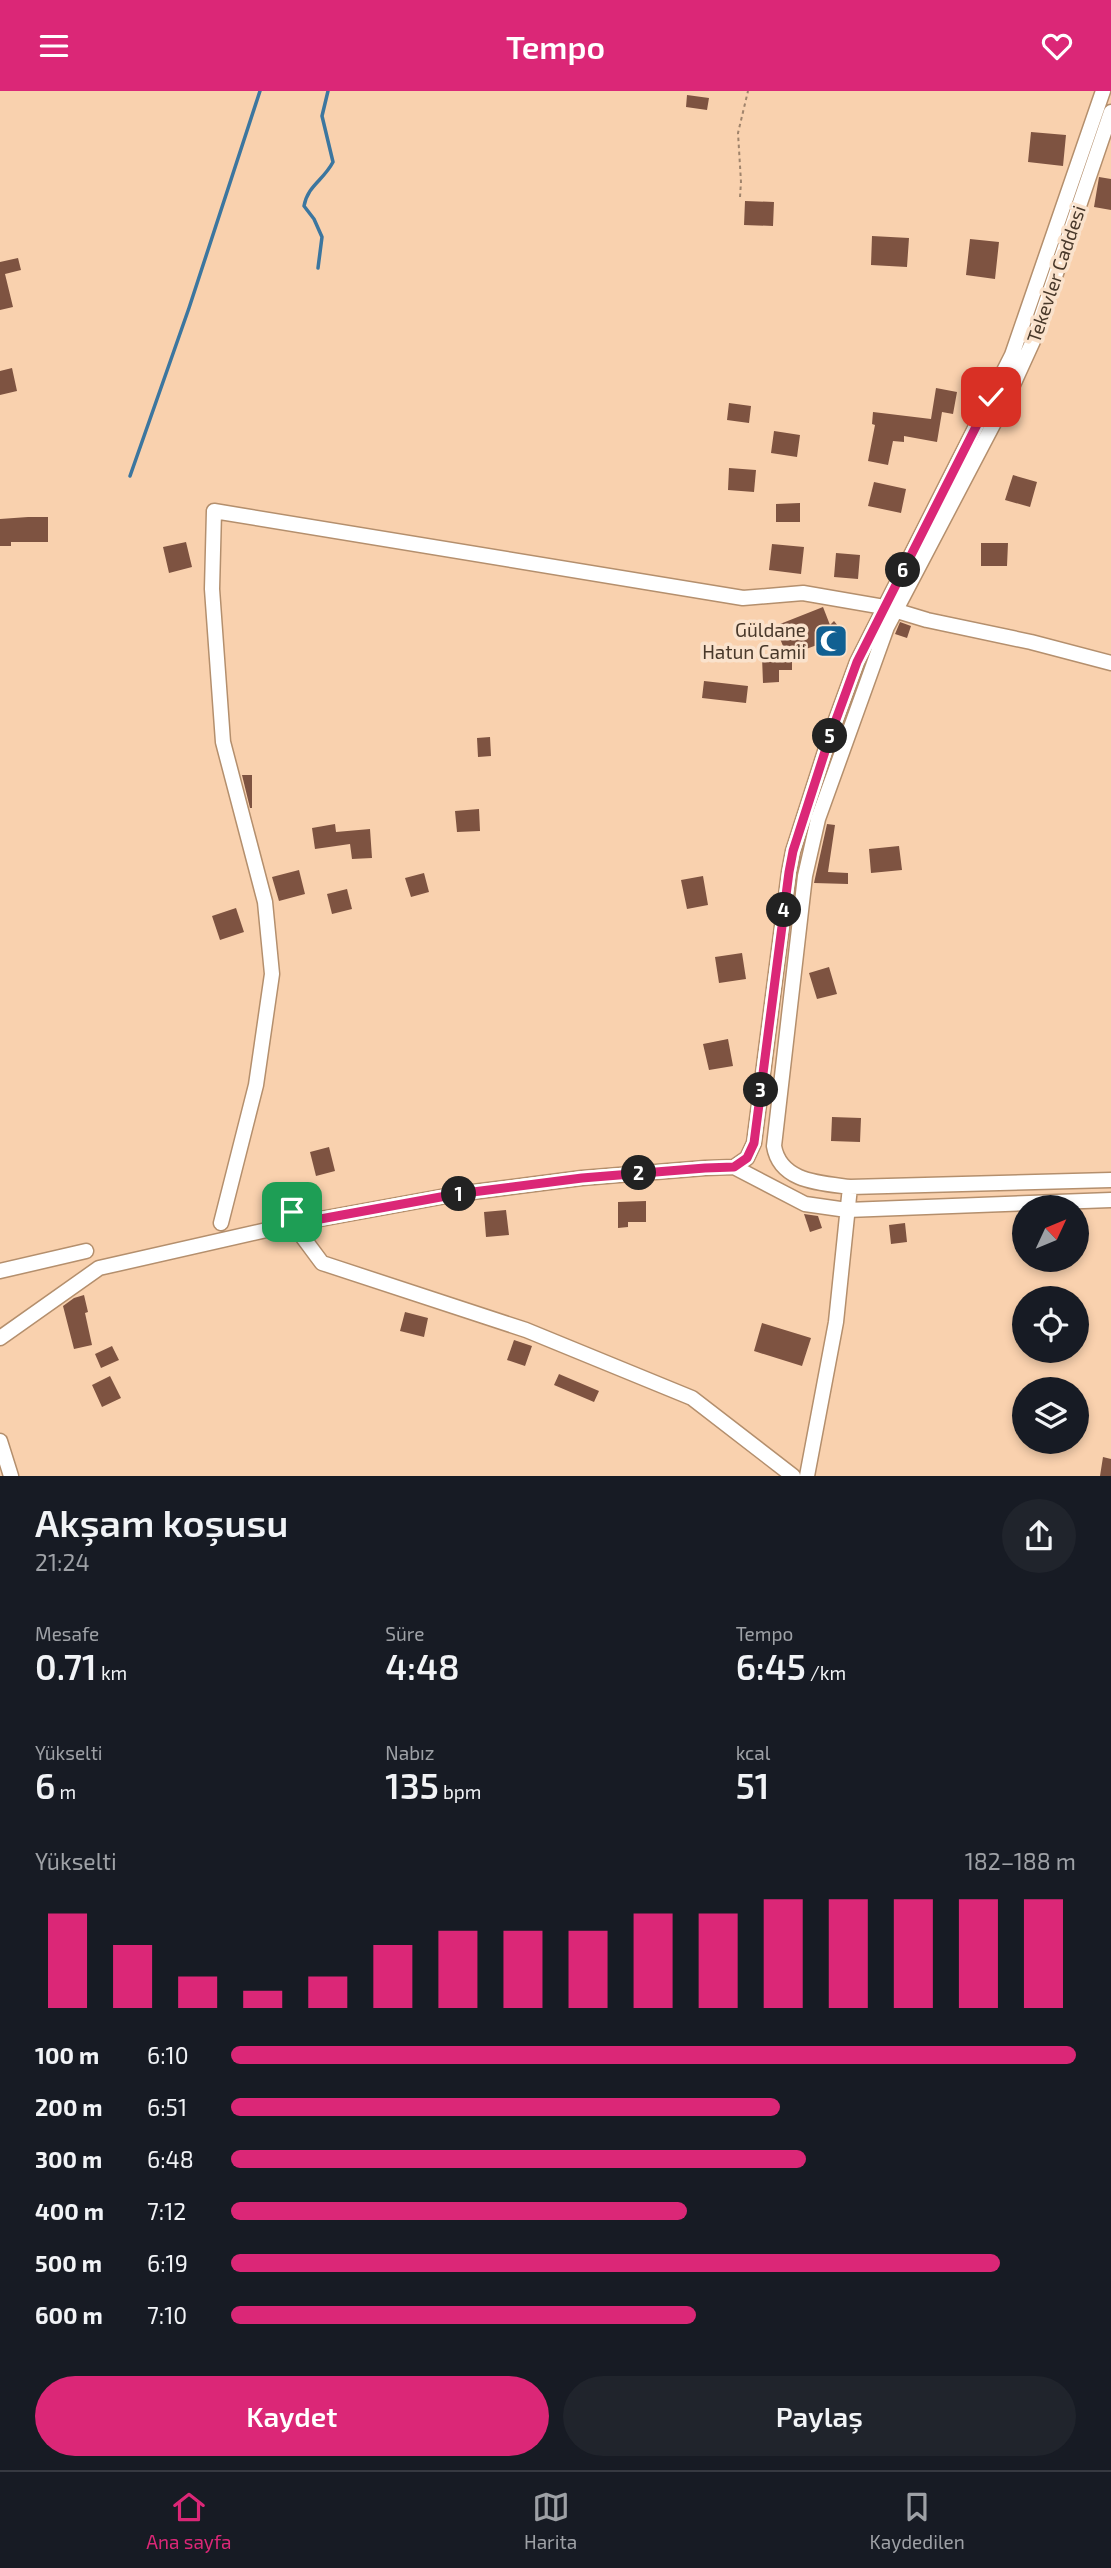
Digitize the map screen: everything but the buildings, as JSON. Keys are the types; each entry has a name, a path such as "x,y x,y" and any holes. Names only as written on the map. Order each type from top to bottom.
{"street":[{"path":"734,1167 747,1158 754,1143 793,851 830,736 857,662 890,608 1012,355 1103,91"},
{"name":"Tekevler Caddesi","path":"850,1187 813,1182 791,1173 780,1163 774,1146 809,856 818,819 890,608 1030,350 1111,112"},
{"path":"221,1223 256,1085 272,974 265,902 223,742 212,589 214,511 743,598 803,593 890,608 927,620 1031,642 1111,663"},
{"path":"0,1338 99,1268 293,1218 582,1178 734,1167 777,1192 805,1204 847,1210 1111,1200"},
{"path":"807,1476 836,1322 850,1187 1111,1180"},
{"path":"293,1218 321,1263 526,1330 692,1398 793,1476"},
{"path":"0,1271 86,1251"},
{"path":"0,1441 11,1476"}],"path":[{"path":"740,197 738,133 748,91"}],"waterway":[{"path":"130,476 189,308 260,91"},
{"path":"318,268 322,237 314,219 304,206 312,188 333,162 322,116 328,91"}],"place":[{"name":"Güldane Hatun Camii","path":"831,641"}],"route":[{"path":"292,1212 293,1224 457,1194 582,1178 734,1167 747,1158 754,1143 789,872 811,794 857,662 991,397"}]}
